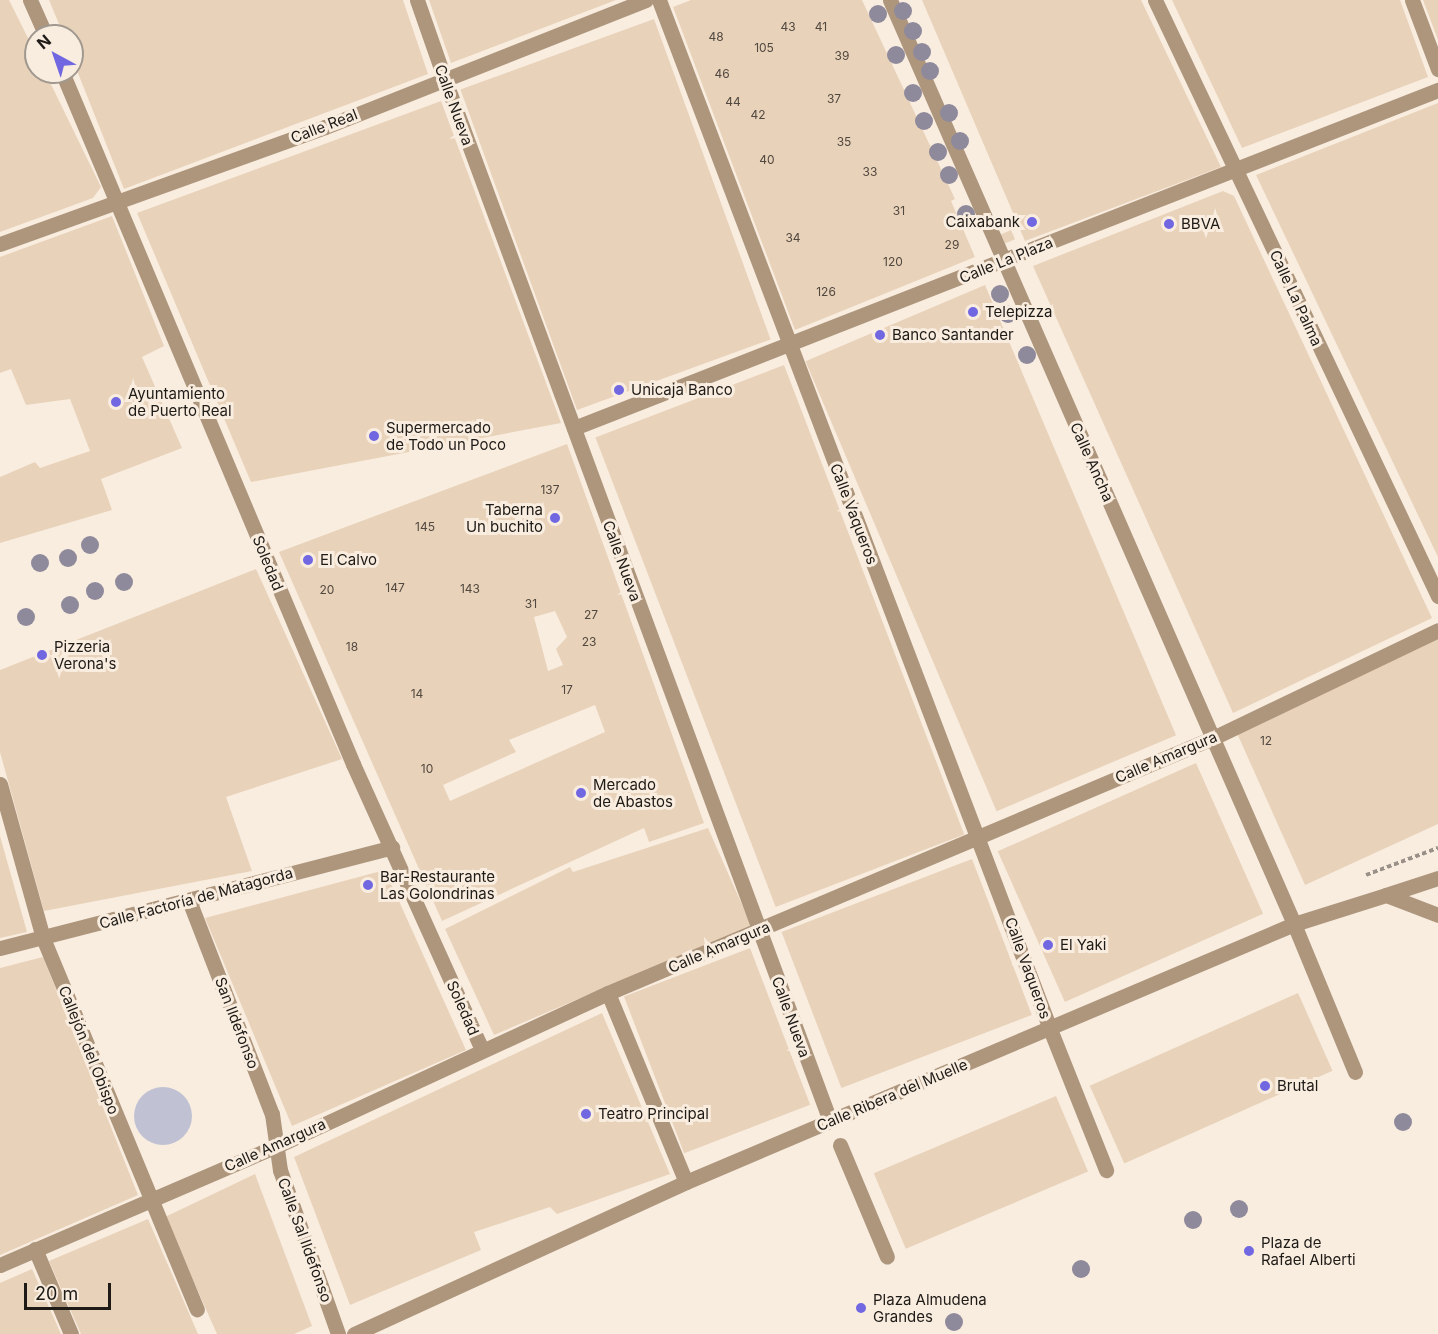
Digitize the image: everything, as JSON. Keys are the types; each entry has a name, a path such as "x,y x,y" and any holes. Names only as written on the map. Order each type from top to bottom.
{"street":[{"path":"30,0 41,24"},
{"name":"Calle Nueva","path":"417,0 830,1121"},
{"name":"Calle Real","path":"0,244 119,203 445,80 646,0"},
{"name":"Calle Vaqueros","path":"659,0 788,345 1106,1170"},
{"name":"Calle Ancha","path":"890,0 1002,262 1215,736 1355,1072"},
{"name":"Calle La Palma","path":"1155,0 1438,596"},
{"path":"1412,0 1438,69"},
{"name":"Soledad","path":"67,84 392,847 482,1050"},
{"name":"Calle La Plaza","path":"574,428 1438,90"},
{"name":"Calle Amargura","path":"0,1265 279,1145 608,993 1215,736 1438,630"},
{"name":"Callejón del Obispo","path":"0,784 43,938 197,1309"},
{"name":"Calle Factoría de Matagorda","path":"0,948 190,903 392,847"},
{"name":"Calle Ribera del Muelle","path":"354,1334 686,1182 1294,924 1438,878"},
{"path":"1386,895 1438,915"},
{"name":"San Ildefonso","path":"190,903 279,1145"},
{"path":"608,993 686,1182"},
{"name":"Calle Sal Ildefonso","path":"279,1145 280,1170 338,1334"},
{"path":"840,1145 887,1257"},
{"path":"35,1249 71,1334"}],"shaded area":[{"path":"157,1087 169,1087 184,1095 192,1110 192,1122 184,1137 169,1145 157,1145 142,1137 134,1122 134,1110 142,1095"}],"building":[{"path":"0,0 9,0 24,30 24,84 51,84 101,187 93,198 0,232"},
{"path":"49,0 403,0 428,74 124,189 82,84 84,24 59,24"},
{"path":"429,0 616,0 451,63"},
{"path":"691,0 862,0 955,199 951,201 975,257 795,330 673,7"},
{"path":"922,0 1141,0 1221,167 1025,241"},
{"path":"1172,0 1400,0 1428,77 1242,148"},
{"path":"1423,0 1438,0 1438,40"},
{"path":"654,19 771,339 577,410 460,89"},
{"path":"441,101 561,423 251,482 137,213"},
{"path":"1438,103 1438,557 1256,175"},
{"path":"1223,191 1234,196 1432,618 1233,713 1033,266"},
{"path":"112,216 164,346 142,357 182,448 101,479 112,510 0,543 0,477 35,462 40,468 90,451 70,399 26,405 11,369 0,373 0,257"},
{"path":"1011,230 1015,239 1005,244 1001,234"},
{"path":"985,285 1176,735 997,811 806,361"},
{"path":"784,365 964,835 776,907 595,437"},
{"path":"567,444 704,823 649,842 644,828 442,921 279,552","holes":["555,611 567,637 556,649 563,665 548,671 534,617","595,705 605,732 450,801 443,785 516,752 509,740"]},
{"path":"256,569 342,759 226,797 252,871 44,911 0,752 0,670"},
{"path":"1438,637 1438,824 1305,885 1236,731"},
{"path":"1196,763 1263,914 1065,1002 998,851"},
{"path":"708,828 751,925 494,1035 445,929 570,867 573,872"},
{"path":"0,836 27,932 0,938"},
{"path":"972,859 1032,1015 841,1088 782,932"},
{"path":"385,870 466,1050 292,1126 205,918"},
{"path":"750,948 810,1105 684,1153 624,996"},
{"path":"43,957 138,1195 0,1255 0,968"},
{"path":"1298,993 1333,1071 1124,1163 1090,1086"},
{"path":"602,1013 670,1174 557,1214 550,1207 474,1232 481,1250 350,1305 294,1157"},
{"path":"1056,1096 1088,1171 906,1249 874,1173"},
{"path":"255,1174 312,1326 294,1334 217,1334 165,1217"},
{"path":"148,1219 198,1334 81,1334 49,1261"},
{"path":"32,1269 61,1334 0,1334 0,1283"}],"place":[{"name":"Caixabank","path":"1032,222"},
{"name":"BBVA","path":"1169,224"},
{"name":"Telepizza","path":"973,312"},
{"name":"Banco Santander","path":"880,335"},
{"name":"Unicaja Banco","path":"619,390"},
{"name":"Ayuntamiento de Puerto Real","path":"116,402"},
{"name":"Supermercado de Todo un Poco","path":"374,436"},
{"name":"Taberna Un buchito","path":"555,518"},
{"name":"El Calvo","path":"308,560"},
{"name":"Pizzeria Verona's","path":"42,655"},
{"name":"Mercado de Abastos","path":"581,793"},
{"name":"Bar-Restaurante Las Golondrinas","path":"368,885"},
{"name":"El Yaki","path":"1048,945"},
{"name":"Brutal","path":"1265,1086"},
{"name":"Teatro Principal","path":"586,1114"},
{"name":"Plaza de Rafael Alberti","path":"1249,1251"},
{"name":"Plaza Almudena Grandes","path":"861,1308"}]}
